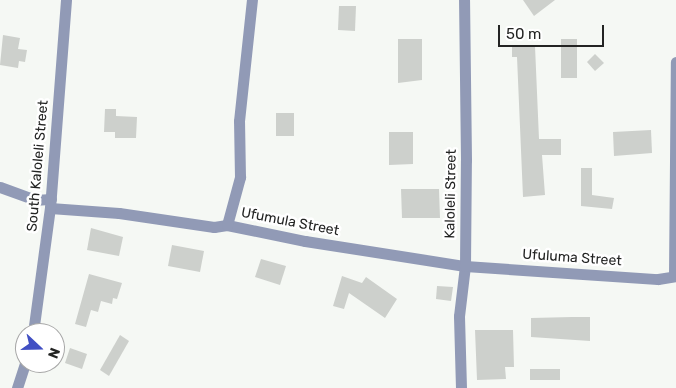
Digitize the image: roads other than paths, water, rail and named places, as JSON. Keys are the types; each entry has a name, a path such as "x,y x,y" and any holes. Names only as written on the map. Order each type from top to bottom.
{"street":[{"name":"South Kaloleli Street","path":"34,323 51,204 66,0"},
{"path":"227,224 240,177 240,120 252,0"},
{"name":"Kaloleli Street","path":"461,388 459,316 465,266 464,0"},
{"path":"675,276 676,62"},
{"name":"Ufumula Street","path":"0,187 51,204 214,227 227,224 305,241 465,266"},
{"name":"Ufuluma Street","path":"465,266 658,280 675,276"},
{"path":"17,388 22,373"}]}
